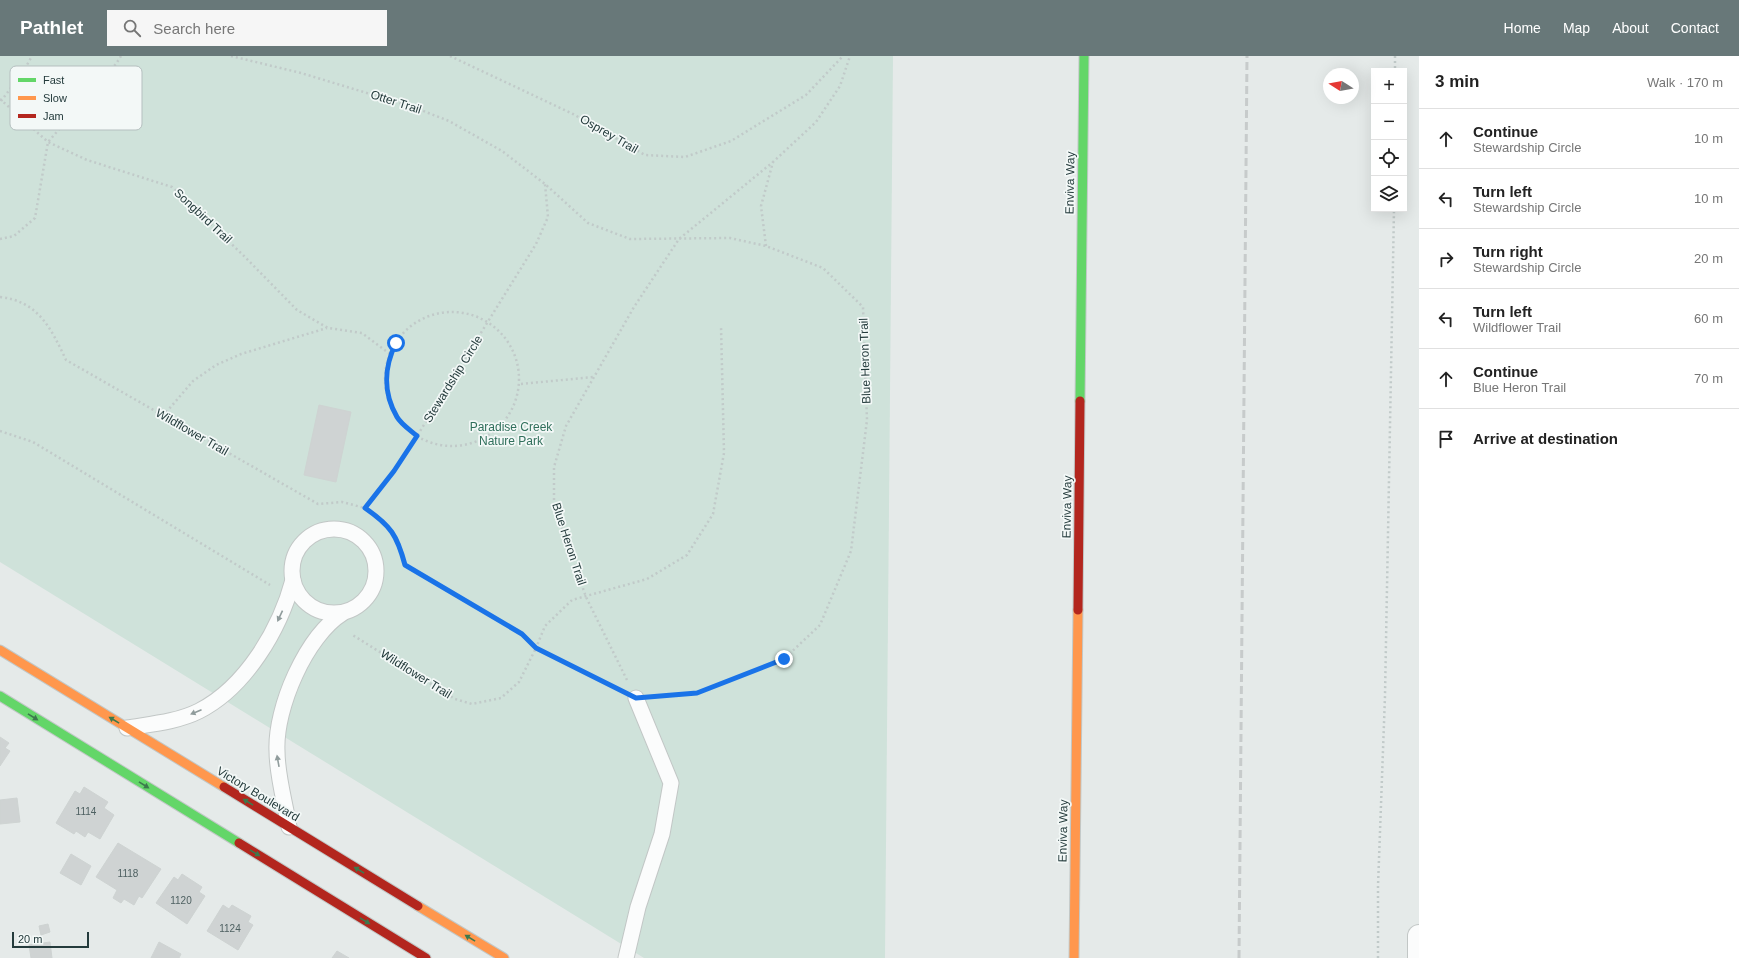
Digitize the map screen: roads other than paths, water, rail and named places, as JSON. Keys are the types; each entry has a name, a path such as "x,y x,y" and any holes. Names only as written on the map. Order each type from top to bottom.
{"main road":[{"name":"Enviva Way","path":"1074,958 1084,56"},
{"name":"Victory Boulevard","path":"0,650 504,958"},
{"path":"0,696 426,958"}],"street":[{"path":"1419,936 1419,958"}],"lane":[{"path":"127,728 170,721 199,711 222,695 242,676 260,654 279,619 289,596 293,580 293,563 297,551 311,536 326,530 342,529 358,536 370,547 376,563 376,579 370,594 358,606 337,617 306,657 288,689 277,728 276,752 289,827"},
{"path":"293,580 299,595 311,606 337,617"},
{"path":"626,958 638,907 662,834 671,783 636,698"}],"railway":[{"path":"1239,958 1247,56"}],"park label":[{"name":"Paradise Creek Nature Park","path":"511,434"}]}
